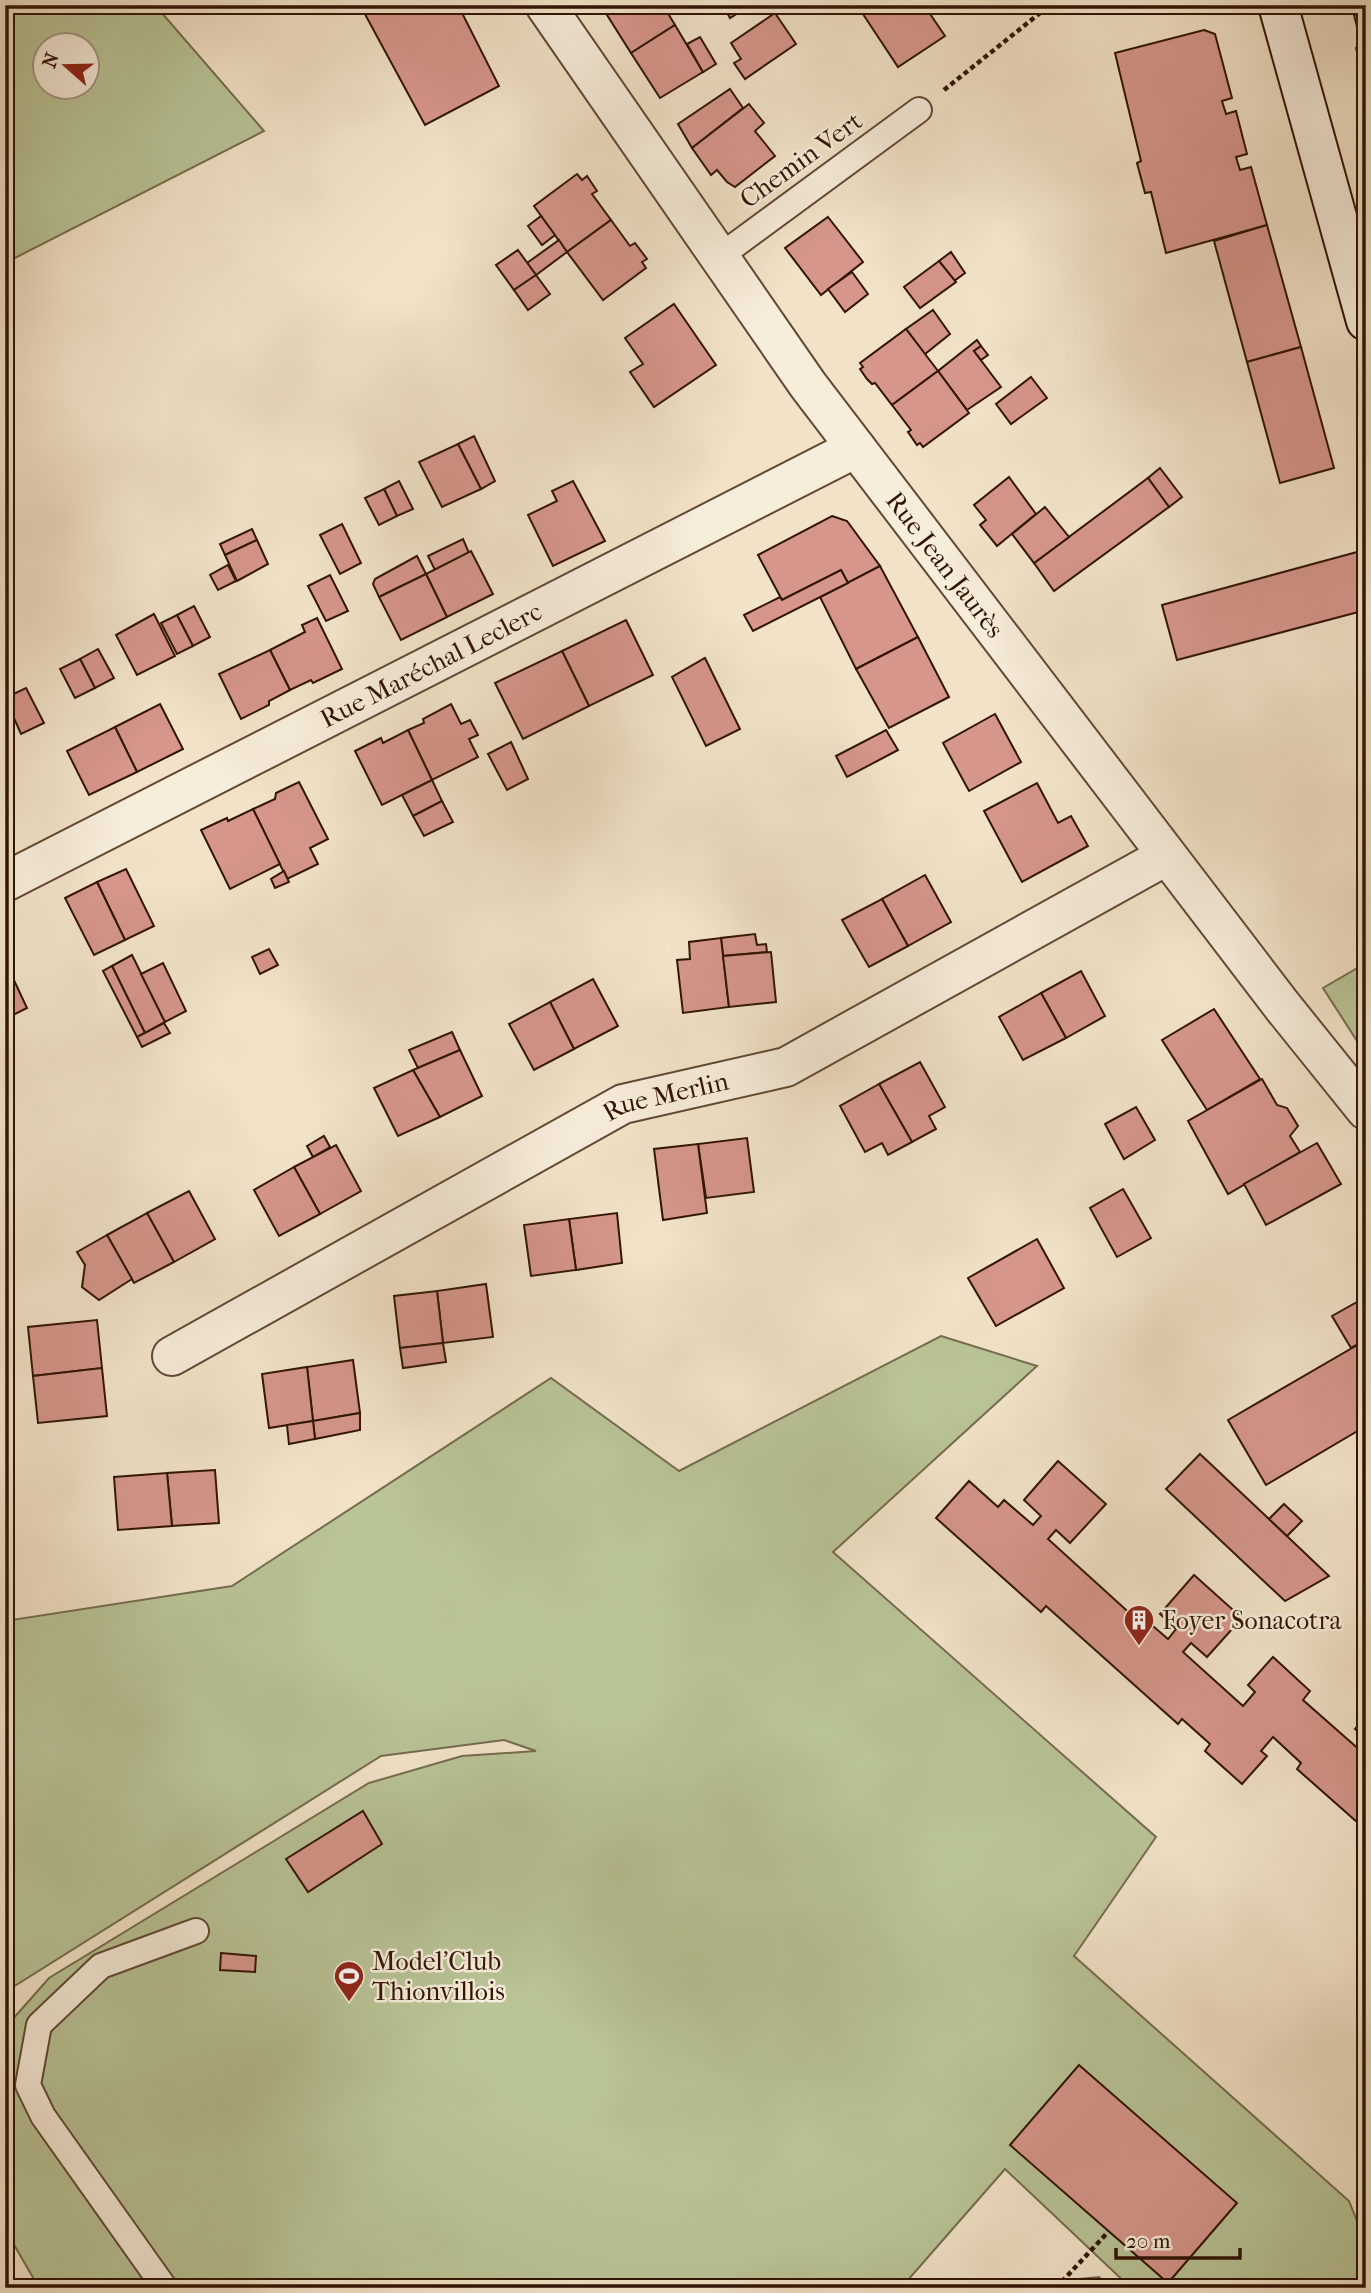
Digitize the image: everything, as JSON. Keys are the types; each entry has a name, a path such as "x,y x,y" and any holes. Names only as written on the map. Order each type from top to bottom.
{"street":[{"name":"Rue Jean Jaurès","path":"545,5 808,385 1166,856 1366,1110"},
{"path":"1279,5 1366,321"},
{"name":"Rue Maréchal Leclerc","path":"5,882 856,448"},
{"name":"Rue Merlin","path":"172,1356 623,1104 786,1067 1166,856"}],"lane":[{"name":"Chemin Vert","path":"719,257 919,110"},
{"path":"166,2288 43,2116 28,2085 39,2025 101,1966 196,1931"}],"path":[{"path":"919,110 1049,5"},
{"path":"1056,2288 1109,2231"}],"green space":[{"path":"5,5 155,5 264,131 5,263"},
{"path":"1366,963 1366,1055 1323,988"},
{"path":"941,1336 1037,1366 833,1552 1156,1837 1074,1956 1349,2201 1366,2244 1366,2288 1131,2288 1005,2169 901,2288 39,2288 5,2229 5,2028 49,1978 369,1783 462,1756 536,1751 504,1740 381,1756 5,1992 5,1621 232,1586 551,1378 679,1471"},
{"path":"1099,2277 1108,2288 1071,2288 1079,2279"}],"building":[{"path":"360,5 458,5 499,86 425,125"},
{"path":"663,5 675,25 631,53 602,7"},
{"path":"723,5 751,5 730,18"},
{"path":"857,5 924,5 945,36 898,67"},
{"path":"1351,5 1366,5 1366,11 1354,15"},
{"path":"1366,11 1366,65 1360,63 1356,48 1361,43 1354,15"},
{"path":"775,13 796,44 745,79 734,63 741,59 731,43"},
{"path":"675,25 703,72 660,98 631,53"},
{"path":"1204,30 1215,34 1232,98 1222,101 1226,114 1236,111 1247,154 1236,157 1240,170 1251,167 1267,225 1166,253 1151,192 1145,193 1137,163 1141,161 1115,53"},
{"path":"700,37 716,64 703,72 687,44"},
{"path":"730,89 743,108 692,148 678,124"},
{"path":"749,104 764,123 755,131 775,156 735,187 717,170 711,175 692,148"},
{"path":"577,174 582,180 587,176 597,191 592,194 611,220 567,252 534,206"},
{"path":"541,216 555,235 542,245 528,226"},
{"path":"828,217 863,262 821,295 785,248"},
{"path":"611,220 630,246 635,243 647,259 642,262 646,268 603,300 567,252"},
{"path":"1267,225 1301,347 1247,362 1214,241"},
{"path":"559,240 567,252 536,275 527,263"},
{"path":"518,250 536,275 514,290 496,265"},
{"path":"951,252 965,273 954,281 939,261"},
{"path":"939,261 956,282 920,308 904,287"},
{"path":"852,272 868,294 845,312 828,289"},
{"path":"536,275 550,294 528,310 514,290"},
{"path":"674,304 716,365 654,407 630,372 643,364 625,338"},
{"path":"933,310 950,334 925,354 906,329"},
{"path":"906,329 938,371 892,405 875,383 872,384 867,379 860,369 863,367 860,363"},
{"path":"977,340 981,346 974,351 1001,387 967,410 938,371"},
{"path":"981,346 988,355 981,360 974,351"},
{"path":"1301,347 1334,468 1280,483 1247,362"},
{"path":"938,371 969,413 923,447 920,443 917,445 908,432 911,430 892,405"},
{"path":"1031,377 1047,398 1011,424 996,404"},
{"path":"474,436 495,481 481,489 458,444"},
{"path":"458,444 481,489 442,507 419,462"},
{"path":"1160,468 1182,497 1169,507 1148,478"},
{"path":"1009,477 1036,514 997,546 980,525 986,520 974,505"},
{"path":"1148,478 1169,507 1054,591 1034,563"},
{"path":"399,481 413,509 397,516 384,489"},
{"path":"573,481 605,541 553,566 528,515 557,501 552,491"},
{"path":"384,489 397,516 379,525 365,498"},
{"path":"1045,507 1069,537 1034,563 1012,534"},
{"path":"832,516 847,521 880,566 848,583 841,570 782,600 758,555"},
{"path":"342,524 361,563 340,574 320,535"},
{"path":"252,529 257,540 225,555 220,544"},
{"path":"463,539 469,553 435,570 428,556"},
{"path":"257,540 268,564 237,581 225,555"},
{"path":"471,551 493,594 447,617 426,574"},
{"path":"1357,552 1366,584 1366,610 1177,660 1162,605"},
{"path":"417,556 426,574 379,597 373,584 375,579"},
{"path":"228,565 236,581 218,590 210,575"},
{"path":"880,566 918,637 856,669 820,597"},
{"path":"841,570 848,583 753,631 744,615 780,597 782,600"},
{"path":"426,574 447,617 401,640 379,597"},
{"path":"330,575 348,611 326,621 308,586"},
{"path":"194,606 210,637 193,646 177,615"},
{"path":"154,614 175,656 137,675 116,635"},
{"path":"177,615 193,646 177,654 161,623"},
{"path":"317,618 342,669 313,683 311,680 290,690 270,650 305,632 302,625"},
{"path":"626,620 653,675 589,706 562,651"},
{"path":"918,637 949,697 889,728 856,669"},
{"path":"98,649 114,678 95,688 80,659"},
{"path":"270,650 290,690 269,701 269,705 241,719 219,674"},
{"path":"562,651 589,706 523,739 495,683"},
{"path":"705,658 740,729 706,746 672,677"},
{"path":"80,659 95,688 75,698 60,669"},
{"path":"26,688 44,723 21,734 5,698"},
{"path":"160,704 183,749 137,772 115,727"},
{"path":"451,704 461,724 470,720 478,735 469,739 478,757 432,780 408,730 424,723 423,719"},
{"path":"995,714 1021,762 969,791 943,743"},
{"path":"115,727 137,772 89,795 67,751"},
{"path":"408,730 432,780 382,805 355,751 381,738 383,743"},
{"path":"886,730 898,750 847,777 836,756"},
{"path":"511,742 528,779 507,790 488,754"},
{"path":"432,780 442,801 413,816 402,795"},
{"path":"299,782 328,839 310,848 318,864 287,879 253,809 275,799 276,793"},
{"path":"1037,783 1058,823 1071,816 1088,846 1022,882 984,811"},
{"path":"442,801 453,822 424,836 413,816"},
{"path":"253,809 280,864 230,889 201,830"},
{"path":"126,869 154,926 125,940 97,882"},
{"path":"284,871 289,882 275,888 271,879"},
{"path":"925,875 951,922 908,946 882,899"},
{"path":"97,882 125,940 94,955 65,898"},
{"path":"882,899 908,946 869,967 842,920"},
{"path":"755,934 757,945 766,944 767,952 723,956 721,938"},
{"path":"721,938 729,1007 683,1013 677,960 690,959 689,942"},
{"path":"269,949 278,965 260,974 252,957"},
{"path":"771,952 776,1002 729,1007 723,956"},
{"path":"132,955 165,1022 145,1033 112,966"},
{"path":"5,961 27,1008 5,1019"},
{"path":"163,963 186,1011 165,1022 141,974"},
{"path":"112,966 145,1033 137,1037 103,971"},
{"path":"1081,971 1105,1016 1066,1038 1041,993"},
{"path":"593,979 618,1026 574,1049 550,1002"},
{"path":"1041,993 1066,1038 1023,1060 999,1017"},
{"path":"550,1002 574,1049 534,1070 509,1024"},
{"path":"1214,1009 1260,1079 1207,1110 1162,1040"},
{"path":"164,1023 170,1033 142,1047 137,1037"},
{"path":"452,1032 460,1050 418,1068 409,1050"},
{"path":"460,1050 482,1096 440,1117 413,1070"},
{"path":"920,1062 945,1107 929,1116 936,1129 912,1142 879,1084"},
{"path":"413,1070 440,1117 398,1136 374,1088"},
{"path":"1262,1079 1277,1105 1287,1108 1298,1126 1290,1136 1300,1152 1228,1194 1188,1121"},
{"path":"879,1084 912,1142 888,1155 882,1143 865,1152 840,1106"},
{"path":"1136,1107 1155,1140 1124,1159 1105,1124"},
{"path":"324,1136 330,1147 313,1157 307,1146"},
{"path":"747,1138 754,1192 706,1198 698,1144"},
{"path":"1317,1143 1341,1184 1266,1225 1244,1184"},
{"path":"698,1144 707,1213 663,1220 654,1149"},
{"path":"336,1145 361,1191 320,1214 294,1167"},
{"path":"294,1167 320,1214 279,1236 254,1190"},
{"path":"1123,1189 1151,1238 1117,1257 1090,1208"},
{"path":"189,1191 215,1239 174,1262 147,1213"},
{"path":"147,1213 174,1262 134,1283 107,1235"},
{"path":"617,1213 622,1263 576,1270 569,1219"},
{"path":"569,1219 576,1270 531,1276 524,1225"},
{"path":"107,1235 132,1279 99,1300 82,1287 85,1265 77,1252"},
{"path":"1037,1239 1064,1288 996,1326 968,1278"},
{"path":"486,1284 493,1337 443,1343 437,1291"},
{"path":"437,1291 443,1343 400,1348 394,1296"},
{"path":"1366,1297 1366,1340 1351,1348 1332,1316"},
{"path":"97,1320 102,1368 33,1376 28,1327"},
{"path":"1366,1340 1366,1426 1266,1485 1228,1420"},
{"path":"443,1343 446,1362 403,1368 400,1348"},
{"path":"353,1360 360,1413 313,1421 307,1367"},
{"path":"307,1367 313,1421 269,1428 262,1374"},
{"path":"102,1368 107,1416 38,1423 33,1376"},
{"path":"360,1413 360,1430 315,1439 313,1421"},
{"path":"313,1421 315,1439 289,1444 287,1425"},
{"path":"1200,1454 1329,1576 1285,1601 1166,1489"},
{"name":"Foyer Sonacotra","path":"1058,1461 1106,1504 1070,1543 1056,1530 1048,1539 1135,1618 1139,1614 1168,1639 1176,1629 1160,1614 1194,1575 1242,1618 1207,1657 1191,1643 1183,1652 1243,1706 1255,1692 1248,1685 1273,1657 1310,1691 1303,1700 1362,1752 1366,1747 1366,1830 1297,1769 1301,1763 1273,1737 1261,1751 1267,1756 1242,1784 1205,1751 1210,1744 1182,1719 1178,1724 1046,1606 1041,1612 936,1518 969,1481 998,1507 1004,1500 1033,1525 1041,1516 1024,1500"},
{"path":"215,1470 219,1523 172,1526 167,1473"},
{"path":"167,1473 172,1526 118,1530 114,1477"},
{"path":"1284,1504 1302,1521 1287,1536 1269,1519"},
{"path":"1366,1716 1366,1740 1355,1729"},
{"path":"363,1811 382,1844 308,1892 286,1859"},
{"path":"221,1953 256,1956 255,1972 220,1970"},
{"path":"1079,2065 1237,2203 1168,2283 1010,2145"}],"place":[{"name":"Foyer Sonacotra","path":"1139,1647"},
{"name":"Model'Club Thionvillois","path":"349,2003"}]}
